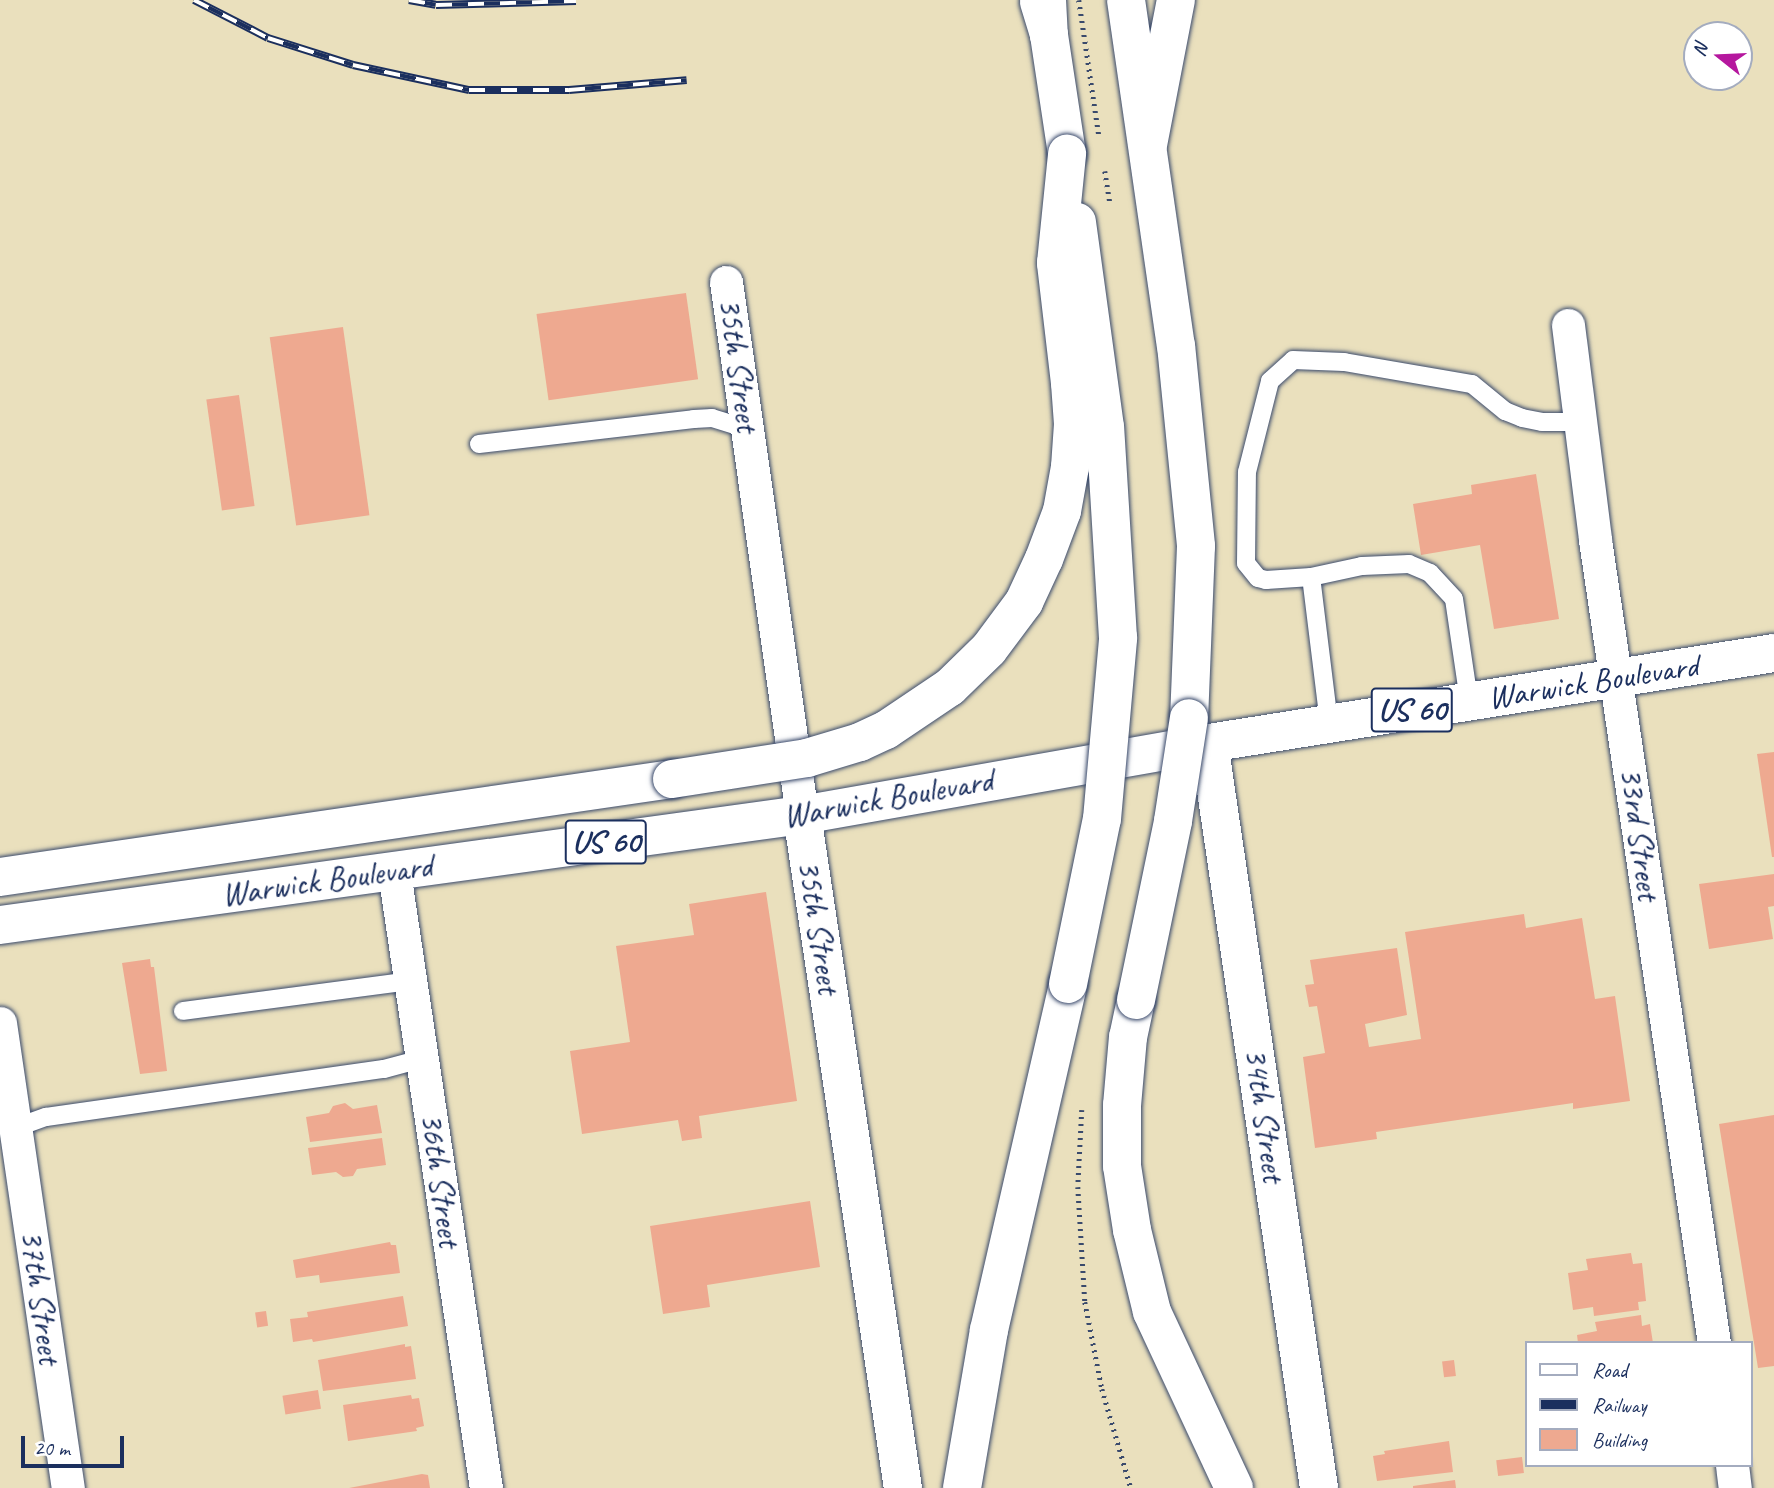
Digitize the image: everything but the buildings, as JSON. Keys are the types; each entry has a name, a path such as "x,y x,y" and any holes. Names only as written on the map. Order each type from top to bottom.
{"main road":[{"path":"1126,0 1176,345 1196,547 1189,718 1173,821 1128,1037 1122,1105 1122,1166 1132,1230 1152,1312 1234,1488"},
{"path":"1148,145 1176,0"},
{"path":"962,1488 989,1330 1068,984 1102,819 1118,638 1105,427 1045,12"},
{"path":"0,877 807,758 860,742 886,730 950,687 989,649 1024,601 1062,511 1070,467 1072,410 1056,263 1067,154"},
{"name":"Warwick Boulevard","path":"0,925 802,815 1329,723 1774,653"},
{"name":"34th Street","path":"1209,743 1319,1488"},
{"name":"35th Street","path":"802,815 903,1488"}],"street":[{"name":"35th Street","path":"726,282 802,815"},
{"name":"33rd Street","path":"1568,325 1616,677 1714,1341"},
{"name":"36th Street","path":"394,872 486,1488"},
{"name":"37th Street","path":"0,1023 68,1488"},
{"path":"1732,1467 1735,1488"}],"lane":[{"path":"1469,701 1454,599 1430,573 1409,564 1362,566 1311,577 1266,580 1258,578 1246,564 1247,472 1270,380 1293,360 1344,362 1472,384 1505,411 1522,418 1542,422 1580,422"},
{"path":"479,443 694,418 712,418 747,429"},
{"path":"1311,577 1329,723"},
{"path":"183,1011 410,981"},
{"path":"15,1128 46,1117 384,1069 422,1059"}],"path":[{"path":"1083,1099 1078,1187 1085,1302 1102,1389 1131,1488"}],"railway":[{"path":"194,0 268,38 353,65 469,90 569,90 687,80"},
{"path":"409,0 436,5 576,1"}]}
